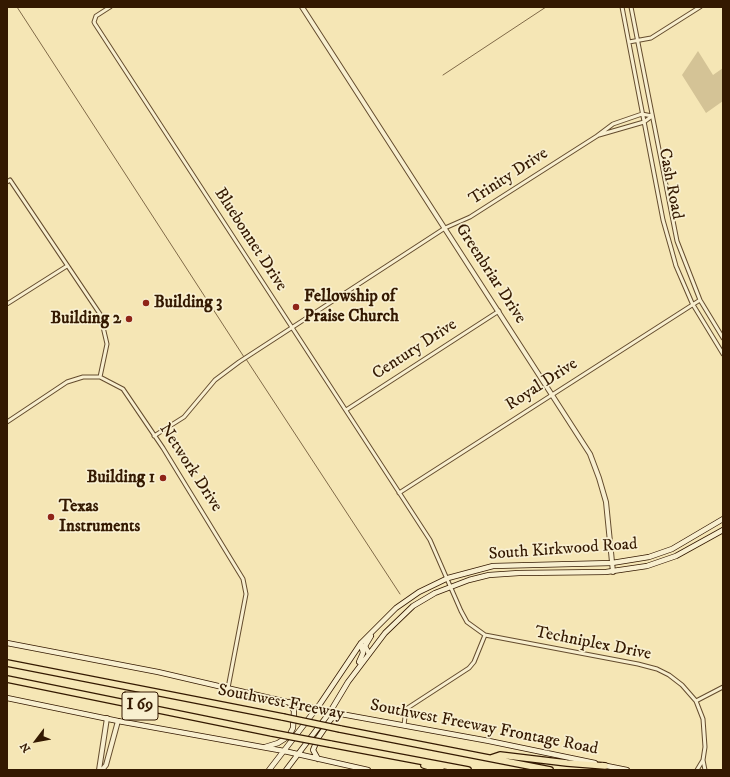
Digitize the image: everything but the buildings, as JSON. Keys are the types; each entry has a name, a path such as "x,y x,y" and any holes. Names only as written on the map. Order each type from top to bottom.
{"highway":[{"name":"Southwest Freeway","path":"7,663 550,770"},
{"name":"Southwest Freeway","path":"7,679 272,733 468,770"},
{"path":"491,758 500,755 605,766"},
{"path":"395,756 441,770"}],"main road":[{"name":"South Kirkwood Road","path":"271,769 361,643 374,628 406,600 448,578 488,567 530,564 612,563 649,557 672,549 723,521"},
{"name":"South Kirkwood Road","path":"286,770 330,712 356,671 385,632 402,615 422,600 451,586 489,575 613,572 646,566 676,556 723,530"},
{"path":"672,549 676,556"},
{"path":"530,564 531,573"},
{"path":"488,567 489,575"},
{"path":"368,654 366,644 373,633 374,628"},
{"name":"Southwest Freeway Frontage Road","path":"7,643 228,688 330,712 404,725 627,770"},
{"path":"356,671 363,653 361,643"},
{"path":"7,698 118,721 284,751 368,770"},
{"path":"263,747 278,742 288,736 293,728 294,711 289,702"},
{"path":"318,759 313,750 318,738 331,719 344,714"}],"street":[{"name":"Bluebonnet Drive","path":"110,7 95,18 95,24 430,540 448,578"},
{"name":"Greenbriar Drive","path":"302,7 586,447 595,466 606,502 613,572"},
{"name":"Cash Road","path":"622,7 663,220 676,266 692,303 723,354"},
{"name":"Cash Road","path":"631,7 679,246 700,300 723,338"},
{"path":"629,42 651,38 700,7"},
{"name":"Trinity Drive","path":"154,436 184,417 215,380 251,354 445,228 470,217 597,136 613,124 642,114"},
{"path":"642,114 652,116"},
{"name":"Trinity Drive","path":"597,136 644,122 652,116"},
{"path":"7,182 10,180 100,314 107,344 100,377"},
{"path":"661,204 670,203"},
{"path":"671,248 679,246"},
{"path":"7,304 67,266"},
{"name":"Royal Drive","path":"399,493 692,303 700,300"},
{"name":"Century Drive","path":"346,410 499,311"},
{"name":"Network Drive","path":"7,422 67,382 82,377 100,377 124,389 243,579 246,592 228,688"},
{"name":"Techniplex Drive","path":"448,578 467,622 485,635 657,669 682,685 696,701 703,719 705,733 703,760 705,770"},
{"path":"404,725 406,708 469,668 485,635"},
{"path":"696,701 723,687"},
{"path":"99,770 106,718"},
{"path":"102,770 106,765 118,721"},
{"name":"Techniplex Drive","path":"697,770 703,760"}],"shaded area":[{"path":"698,51 713,75 723,68 723,101 706,113 682,75"}],"waterway":[{"path":"17,7 244,357"},
{"path":"443,75 546,7"},
{"path":"246,359 400,594"}],"place":[{"name":"Building 3","path":"146,303"},
{"name":"Fellowship of Praise Church","path":"296,307"},
{"name":"Building 2","path":"129,319"},
{"name":"Building 1","path":"163,478"},
{"name":"Texas Instruments","path":"51,517"}]}
